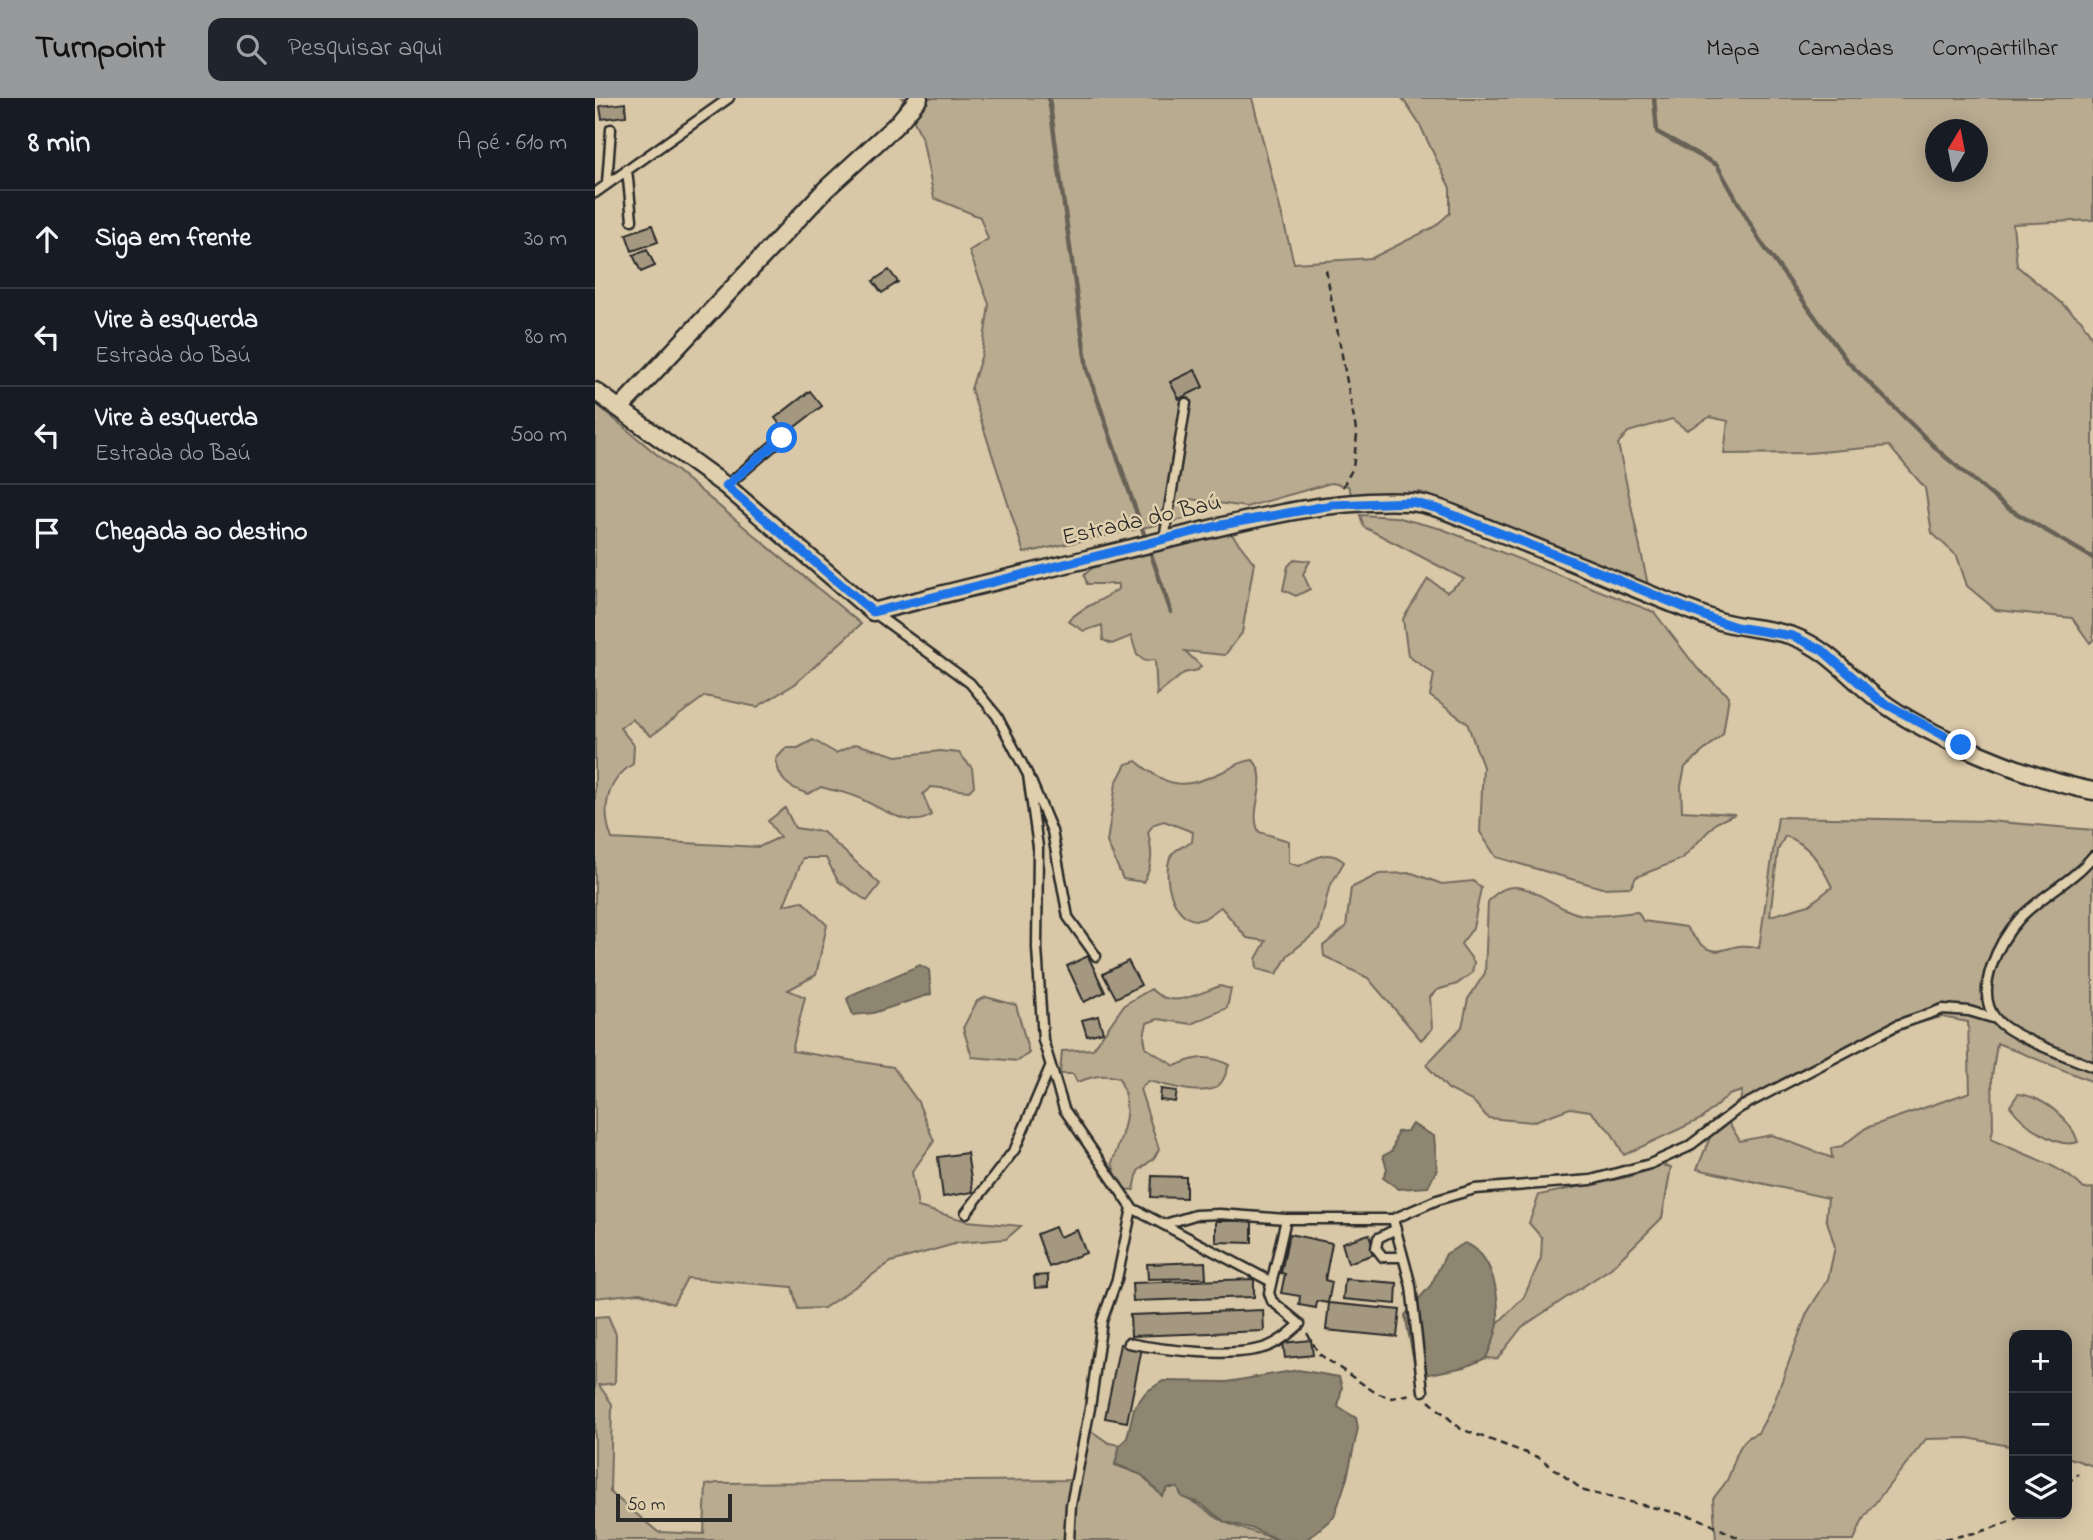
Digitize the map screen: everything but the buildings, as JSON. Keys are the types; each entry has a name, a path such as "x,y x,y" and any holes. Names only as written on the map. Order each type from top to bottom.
{"street":[{"path":"621,407 816,199 897,124 919,98"},
{"path":"595,390 726,486 873,612"},
{"name":"Estrada do Baú","path":"873,612 1221,525 1332,505 1412,502 1438,509 1712,619 1736,627 1793,636 1822,650 1879,700 1925,727 1961,745 2028,771 2093,791"}],"lane":[{"path":"595,193 729,98"},
{"path":"607,183 611,130"},
{"path":"627,169 632,220"},
{"path":"1164,540 1186,403"},
{"path":"726,486 782,438"},
{"path":"873,612 970,682 997,716 1028,775 1052,831 1068,917 1096,956"},
{"path":"1028,775 1038,847 1037,948 1043,1040 1064,1109 1132,1208 1270,1281"},
{"path":"1996,1019 1987,992 1990,967 2000,946 2019,919 2093,856"},
{"path":"1165,1224 1195,1215 1286,1219 1393,1219 1437,1200 1475,1189 1591,1180 1650,1164 1688,1147 1739,1108 1897,1025 1943,1009 1969,1011 1996,1019 2008,1028 2093,1067"},
{"path":"966,1213 985,1192 1015,1149 1050,1067"},
{"path":"1069,1540 1071,1505 1103,1321 1120,1268 1132,1208"},
{"path":"1128,1343 1163,1351 1249,1351 1281,1340 1300,1325 1272,1301 1270,1281 1286,1219"},
{"path":"1393,1219 1411,1286 1423,1391"},
{"path":"1396,1229 1378,1238 1376,1248 1383,1257 1403,1257"}],"path":[{"path":"1326,270 1357,435 1353,468 1332,505"},
{"path":"1300,1325 1319,1354 1376,1392 1392,1398 1423,1391 1433,1408 1461,1429 1540,1458 1584,1491 1698,1518 1744,1540"},
{"path":"2072,1479 2078,1474"},
{"path":"1933,1540 1973,1535 2001,1527 2016,1519"}],"shaded area":[{"path":"902,98 1252,98 1294,263 1372,258 1434,227 1450,213 1450,188 1420,125 1402,98 2093,98 2093,220 2013,224 2017,266 2081,320 2093,339 2093,640 2090,643 2072,618 1996,610 1967,586 1957,556 1932,533 1925,488 1889,446 1808,453 1724,454 1728,421 1710,417 1687,430 1672,419 1628,432 1618,444 1648,585 1420,492 1353,498 1348,486 1331,483 1246,507 1190,499 1185,519 1024,553 971,389 982,354 989,304 969,251 988,239 980,217 934,198 922,137"},
{"path":"595,403 861,624 795,684 757,707 705,696 651,736 632,719 620,728 634,745 633,764 617,779 608,797 607,817 612,839 759,847 780,837 768,821 785,808 795,828 823,832 880,884 867,901 838,881 826,858 803,858 784,905 802,901 827,925 816,975 788,990 805,997 792,1051 893,1067 918,1102 934,1141 912,1172 918,1207 967,1221 1021,1226 1006,1239 958,1243 891,1262 824,1308 798,1309 792,1287 687,1278 673,1304 640,1293 595,1298"},
{"path":"1360,515 1395,517 1442,529 1654,612 1697,668 1729,696 1723,734 1685,767 1681,786 1682,811 1735,814 1716,823 1682,859 1636,877 1631,887 1602,888 1496,857 1480,832 1483,767 1467,723 1430,696 1434,674 1408,656 1403,619 1428,579 1447,592 1464,579 1364,527"},
{"path":"1230,532 1254,563 1242,633 1225,655 1185,651 1201,666 1198,670 1184,673 1157,695 1155,660 1145,661 1137,655 1131,636 1112,644 1103,640 1102,625 1084,631 1068,621 1118,589 1118,584 1087,584 1084,575 1096,565"},
{"path":"1295,559 1310,561 1303,574 1310,589 1296,596 1283,590 1288,566"},
{"path":"813,740 836,753 856,744 897,756 940,751 959,753 972,768 974,786 969,791 931,787 923,794 931,815 914,820 895,816 855,796 821,787 808,794 795,789 782,778 776,759 786,748 798,748"},
{"path":"1253,760 1260,777 1256,814 1259,832 1289,841 1289,863 1299,866 1327,855 1344,862 1329,888 1319,930 1288,955 1277,974 1257,969 1256,959 1266,941 1247,938 1221,907 1203,919 1193,919 1184,915 1177,906 1168,883 1169,861 1175,851 1192,842 1193,832 1164,821 1154,824 1148,832 1151,858 1143,882 1123,879 1107,842 1116,783 1126,764 1136,761 1158,777 1186,784"},
{"path":"1778,817 1988,821 2093,830 2093,1082 1997,1043 1992,1077 1991,1139 2064,1172 2084,1189 2093,1188 2093,1466 2072,1459 2072,1330 2009,1330 2009,1446 1968,1438 1926,1439 1864,1517 1854,1540 1716,1540 1713,1499 1727,1480 1741,1446 1745,1440 1758,1433 1773,1405 1807,1313 1828,1279 1835,1247 1826,1218 1828,1198 1697,1169 1713,1130 1727,1120 1740,1141 1772,1135 1832,1158 1831,1148 1842,1146 1866,1128 1970,1092 1968,1022 1942,1017 1913,1024 1831,1063 1738,1115 1742,1091 1729,1095 1701,1119 1624,1155 1611,1132 1590,1111 1570,1108 1532,1122 1488,1118 1474,1102 1448,1089 1426,1065 1462,1027 1468,999 1485,973 1488,902 1499,891 1511,887 1522,888 1571,911 1590,916 1638,912 1643,921 1686,927 1706,948 1714,951 1747,946 1759,948","holes":["1785,836 1801,844 1814,856 1832,887 1809,905 1770,916 1778,850"]},
{"path":"1412,873 1442,884 1473,881 1481,888 1473,928 1461,944 1474,962 1472,973 1457,984 1437,990 1430,997 1432,1029 1421,1040 1368,978 1324,956 1323,946 1346,927 1351,888 1379,874"},
{"path":"920,965 929,970 931,994 873,1013 853,1015 847,999 851,995"},
{"path":"1220,986 1231,989 1227,1008 1191,1024 1158,1019 1147,1023 1144,1036 1146,1048 1175,1066 1202,1058 1215,1059 1229,1065 1223,1081 1212,1089 1195,1091 1148,1081 1140,1089 1159,1149 1154,1158 1138,1171 1134,1190 1121,1189 1112,1163 1123,1131 1126,1110 1126,1100 1119,1078 1103,1076 1077,1082 1073,1074 1060,1074 1062,1051 1093,1049 1124,1005 1151,989 1167,999 1176,999"},
{"path":"986,997 1016,1005 1029,1053 1018,1061 972,1057 963,1028 977,1001"},
{"path":"2018,1094 2037,1099 2054,1110 2069,1125 2078,1142 2050,1139 2031,1127 2010,1106"},
{"path":"1412,1124 1434,1136 1437,1169 1428,1187 1399,1189 1383,1178 1387,1169 1383,1156 1392,1151 1397,1132 1407,1131"},
{"path":"1661,1165 1671,1167 1662,1218 1611,1268 1522,1327 1497,1359 1486,1358 1498,1323 1524,1297 1541,1258 1542,1238 1529,1223 1539,1195 1632,1176"},
{"path":"1465,1243 1482,1256 1492,1276 1498,1310 1495,1335 1486,1358 1465,1367 1420,1376 1416,1372 1405,1315 1431,1285 1446,1254"},
{"path":"608,1316 616,1334 615,1383 599,1385 612,1404 610,1492 658,1532 704,1534 706,1485 717,1483 1080,1480 1091,1431 1109,1443 1120,1445 1115,1465 1142,1475 1162,1496 1168,1488 1178,1487 1182,1497 1219,1519 1279,1540 595,1540 595,1317"},
{"path":"1298,1370 1339,1377 1342,1387 1338,1407 1356,1418 1358,1428 1347,1478 1334,1517 1306,1540 1279,1540 1254,1529 1225,1522 1201,1504 1182,1497 1178,1488 1168,1488 1162,1496 1142,1475 1115,1464 1120,1445 1127,1438 1134,1408 1146,1392 1163,1381 1227,1382"}],"waterway":[{"path":"1049,98 1087,369 1171,612"},
{"path":"1654,98 1657,132 1717,165 1760,241 1847,361 1942,454 2006,507 2093,558"}],"route":[{"path":"782,438 726,486 873,612 1221,525 1332,505 1412,502 1438,509 1582,565 1712,619 1736,627 1793,636 1822,650 1879,700 1961,745"}]}
